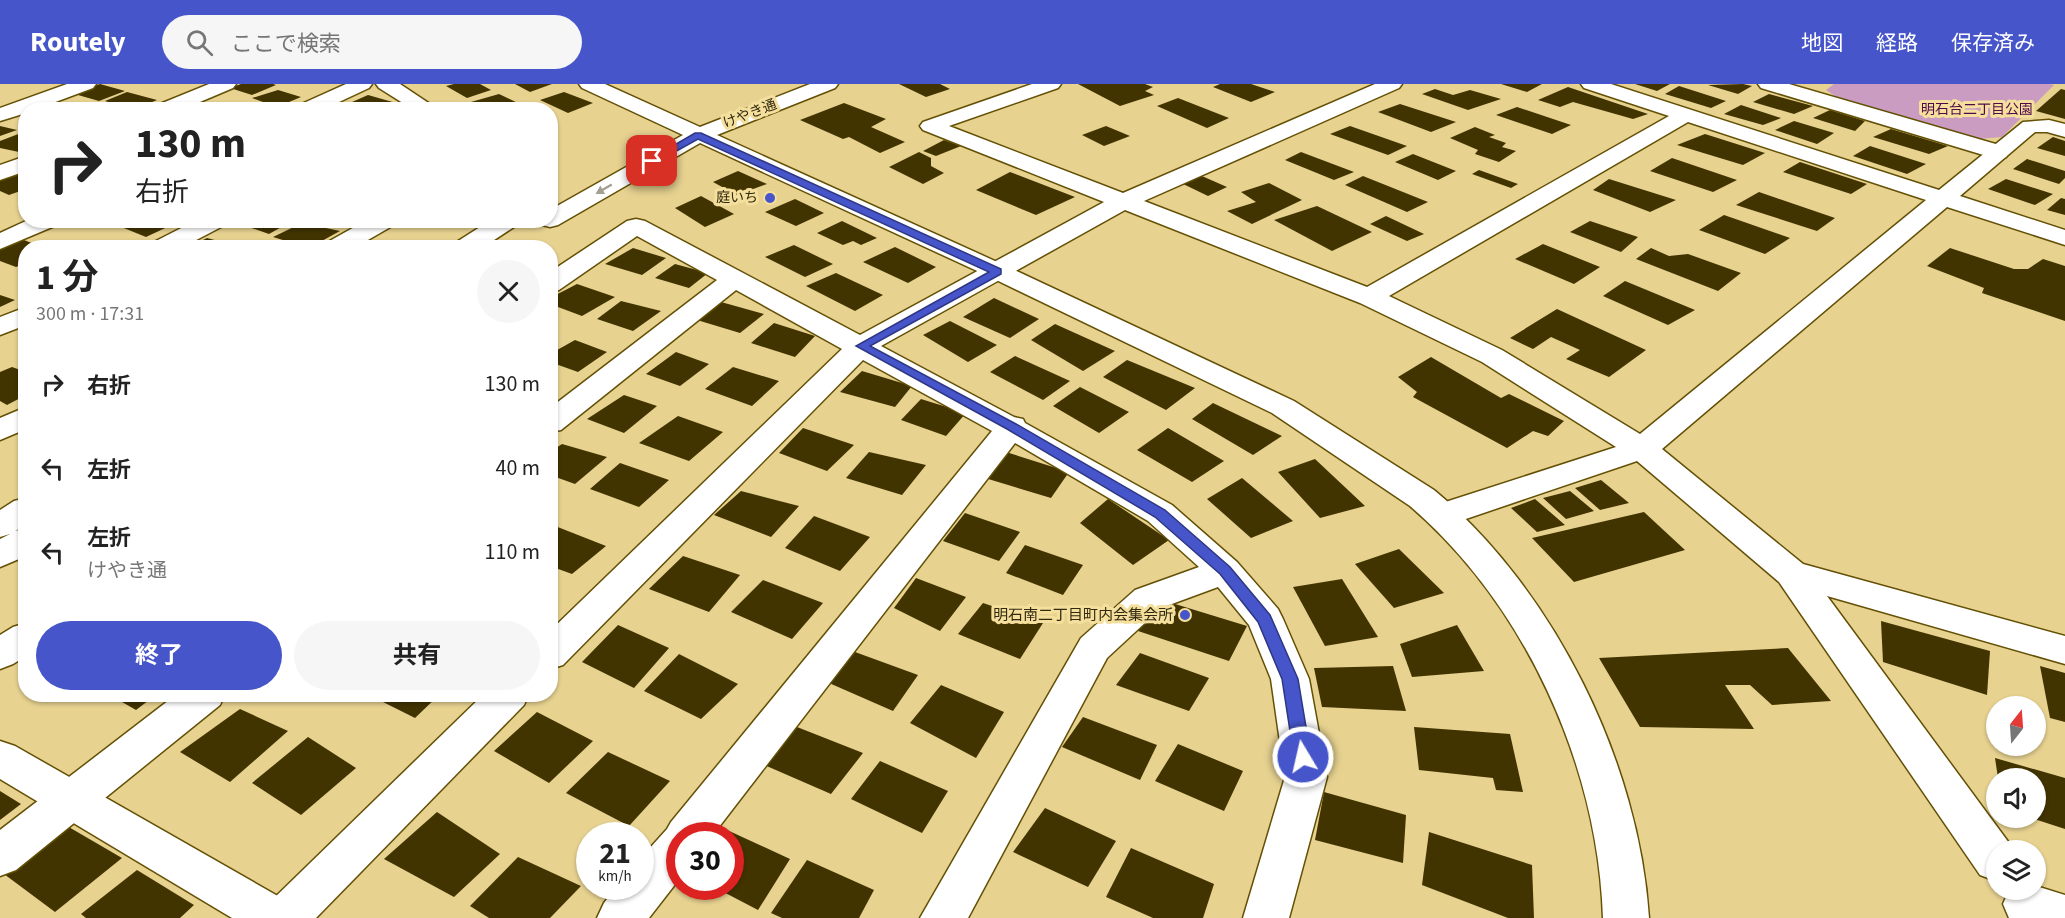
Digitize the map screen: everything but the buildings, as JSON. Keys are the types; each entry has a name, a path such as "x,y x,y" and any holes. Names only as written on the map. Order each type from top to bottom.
{"street":[{"path":"36,102 86,84"},
{"path":"182,102 226,84"},
{"path":"322,102 362,84"},
{"path":"387,84 416,102"},
{"path":"589,84 1283,407 1368,461 1442,515 1495,575 1531,626 1565,687 1590,748 1612,816 1624,877 1626,918"},
{"path":"561,190 785,84"},
{"name":"けやき通","path":"558,211 688,131 828,84"},
{"path":"1052,84 930,126 1369,297 1492,356 1642,449 1791,573 1986,847"},
{"path":"558,647 861,346 1122,202 1392,84"},
{"path":"1591,84 2065,238"},
{"path":"1783,86 1998,152"},
{"path":"0,115 18,109"},
{"path":"1369,297 1685,115"},
{"path":"1442,515 1642,449 2030,126 2049,126 2065,131"},
{"path":"0,173 18,166"},
{"path":"558,279 636,226 1012,426 1160,513 1225,571 1265,619 1290,679 1306,777 1266,918"},
{"path":"0,242 31,228"},
{"path":"177,240 201,228"},
{"path":"350,240 371,228"},
{"name":"けやき通","path":"491,240 528,229"},
{"path":"558,417 734,279"},
{"path":"0,327 18,319"},
{"path":"0,430 18,420"},
{"path":"697,822 1012,426"},
{"path":"0,525 18,514"},
{"path":"0,555 18,545"},
{"path":"943,918 1094,648 1148,599 1225,571"},
{"path":"1791,573 2065,650"},
{"path":"0,654 18,642"},
{"path":"0,856 196,702"},
{"path":"285,918 502,702"},
{"path":"0,758 274,918"},
{"path":"620,918 666,861"}],"green space":[{"name":"明石台二丁目公園","path":"1834,84 2054,85 2002,137 1978,139 1838,98 1826,90"}],"place":[{"name":"庭いち","path":"770,198"},
{"name":"明石南二丁目町内会集会所","path":"1185,615"}],"route":[{"path":"652,161 698,135 997,272 861,346 1012,426 1160,513 1225,571 1265,619 1290,679 1303,757"}]}
